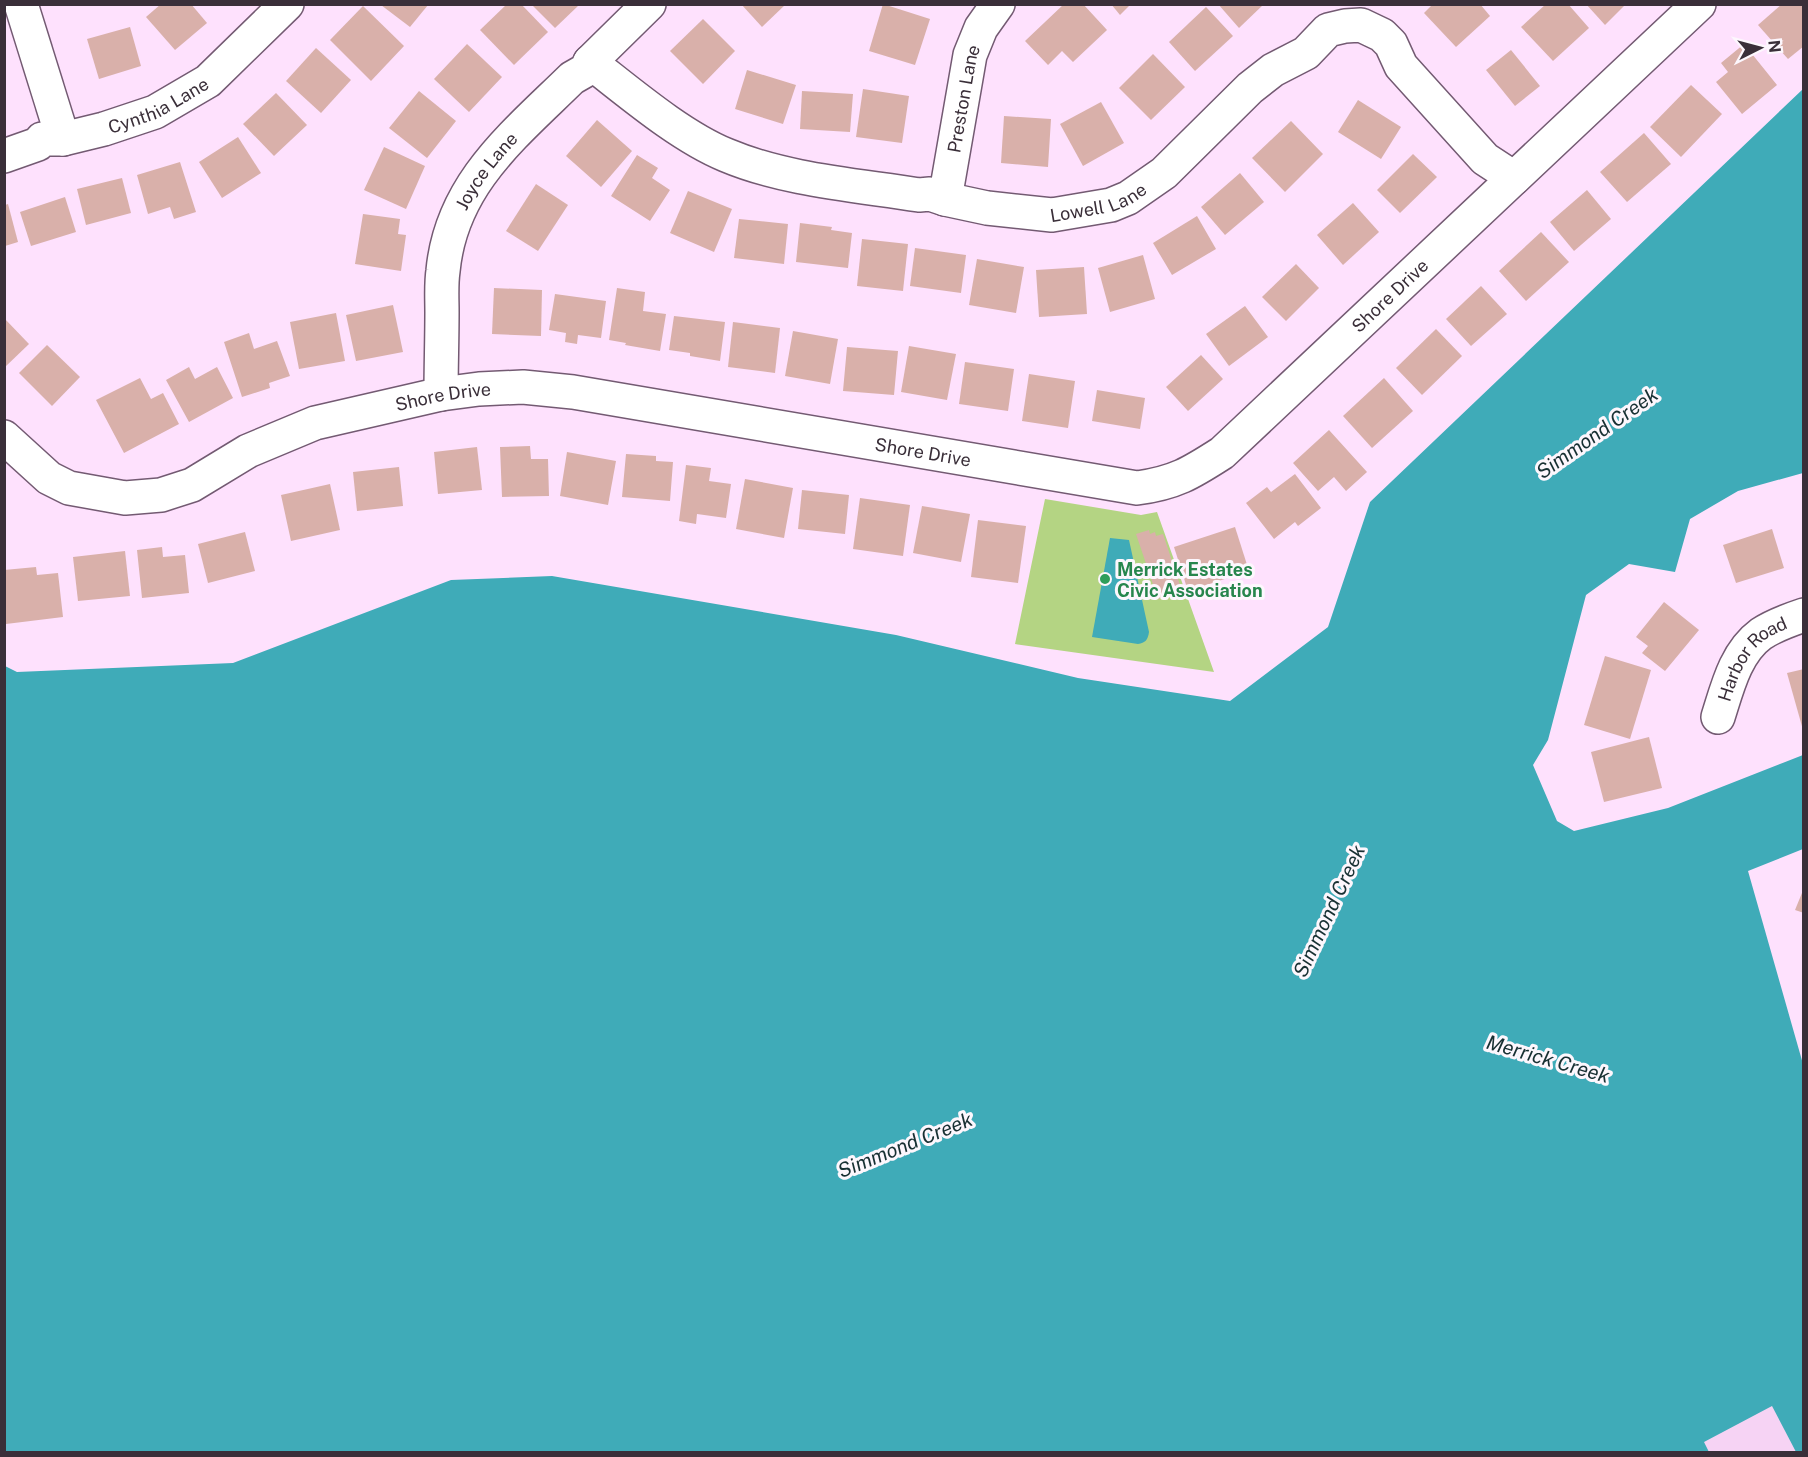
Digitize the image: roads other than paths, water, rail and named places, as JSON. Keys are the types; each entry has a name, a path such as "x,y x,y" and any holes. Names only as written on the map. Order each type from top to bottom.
{"street":[{"path":"21,4 63,139"},
{"name":"Cynthia Lane","path":"4,156 38,144 42,139 63,139 104,129 154,112 208,81 287,4"},
{"name":"Joyce Lane","path":"441,394 443,271 447,245 460,207 473,183 495,153 572,78 586,70 590,62 649,4"},
{"name":"Preston Lane","path":"945,199 970,55 981,28 998,4"},
{"name":"Shore Drive","path":"4,437 49,478 69,488 125,498 161,495 192,485 248,451 315,423 441,394 478,388 523,387 573,392 1137,488 1161,485 1188,475 1222,453 1699,4"},
{"name":"Lowell Lane","path":"590,62 682,131 725,155 784,174 919,195 930,194 987,208 1052,215 1111,205 1128,198 1164,173 1251,88 1273,70 1306,53 1328,30 1361,25 1382,35 1391,45 1401,66 1485,159 1514,178"},
{"name":"Harbor Road","path":"1718,717 1728,684 1746,648 1760,634 1803,615"}],"water":[{"path":"1803,89 1803,473 1738,491 1690,519 1675,572 1629,564 1586,595 1548,740 1533,765 1557,821 1574,831 1668,808 1803,755 1803,849 1748,871 1803,1064 1803,1452 1796,1452 1772,1406 1704,1442 1709,1452 5,1452 5,666 17,672 233,663 451,580 552,576 896,635 1078,678 1230,701 1328,627 1370,502"},
{"path":"1110,538 1129,540 1149,632 1147,639 1140,644 1092,637"}],"place":[{"name":"Merrick Estates Civic Association","path":"1105,579"}],"water label":[{"name":"Simmond Creek","path":"1597,433"},
{"name":"Simmond Creek","path":"1329,911"},
{"name":"Merrick Creek","path":"1548,1059"},
{"name":"Simmond Creek","path":"905,1145"}]}
